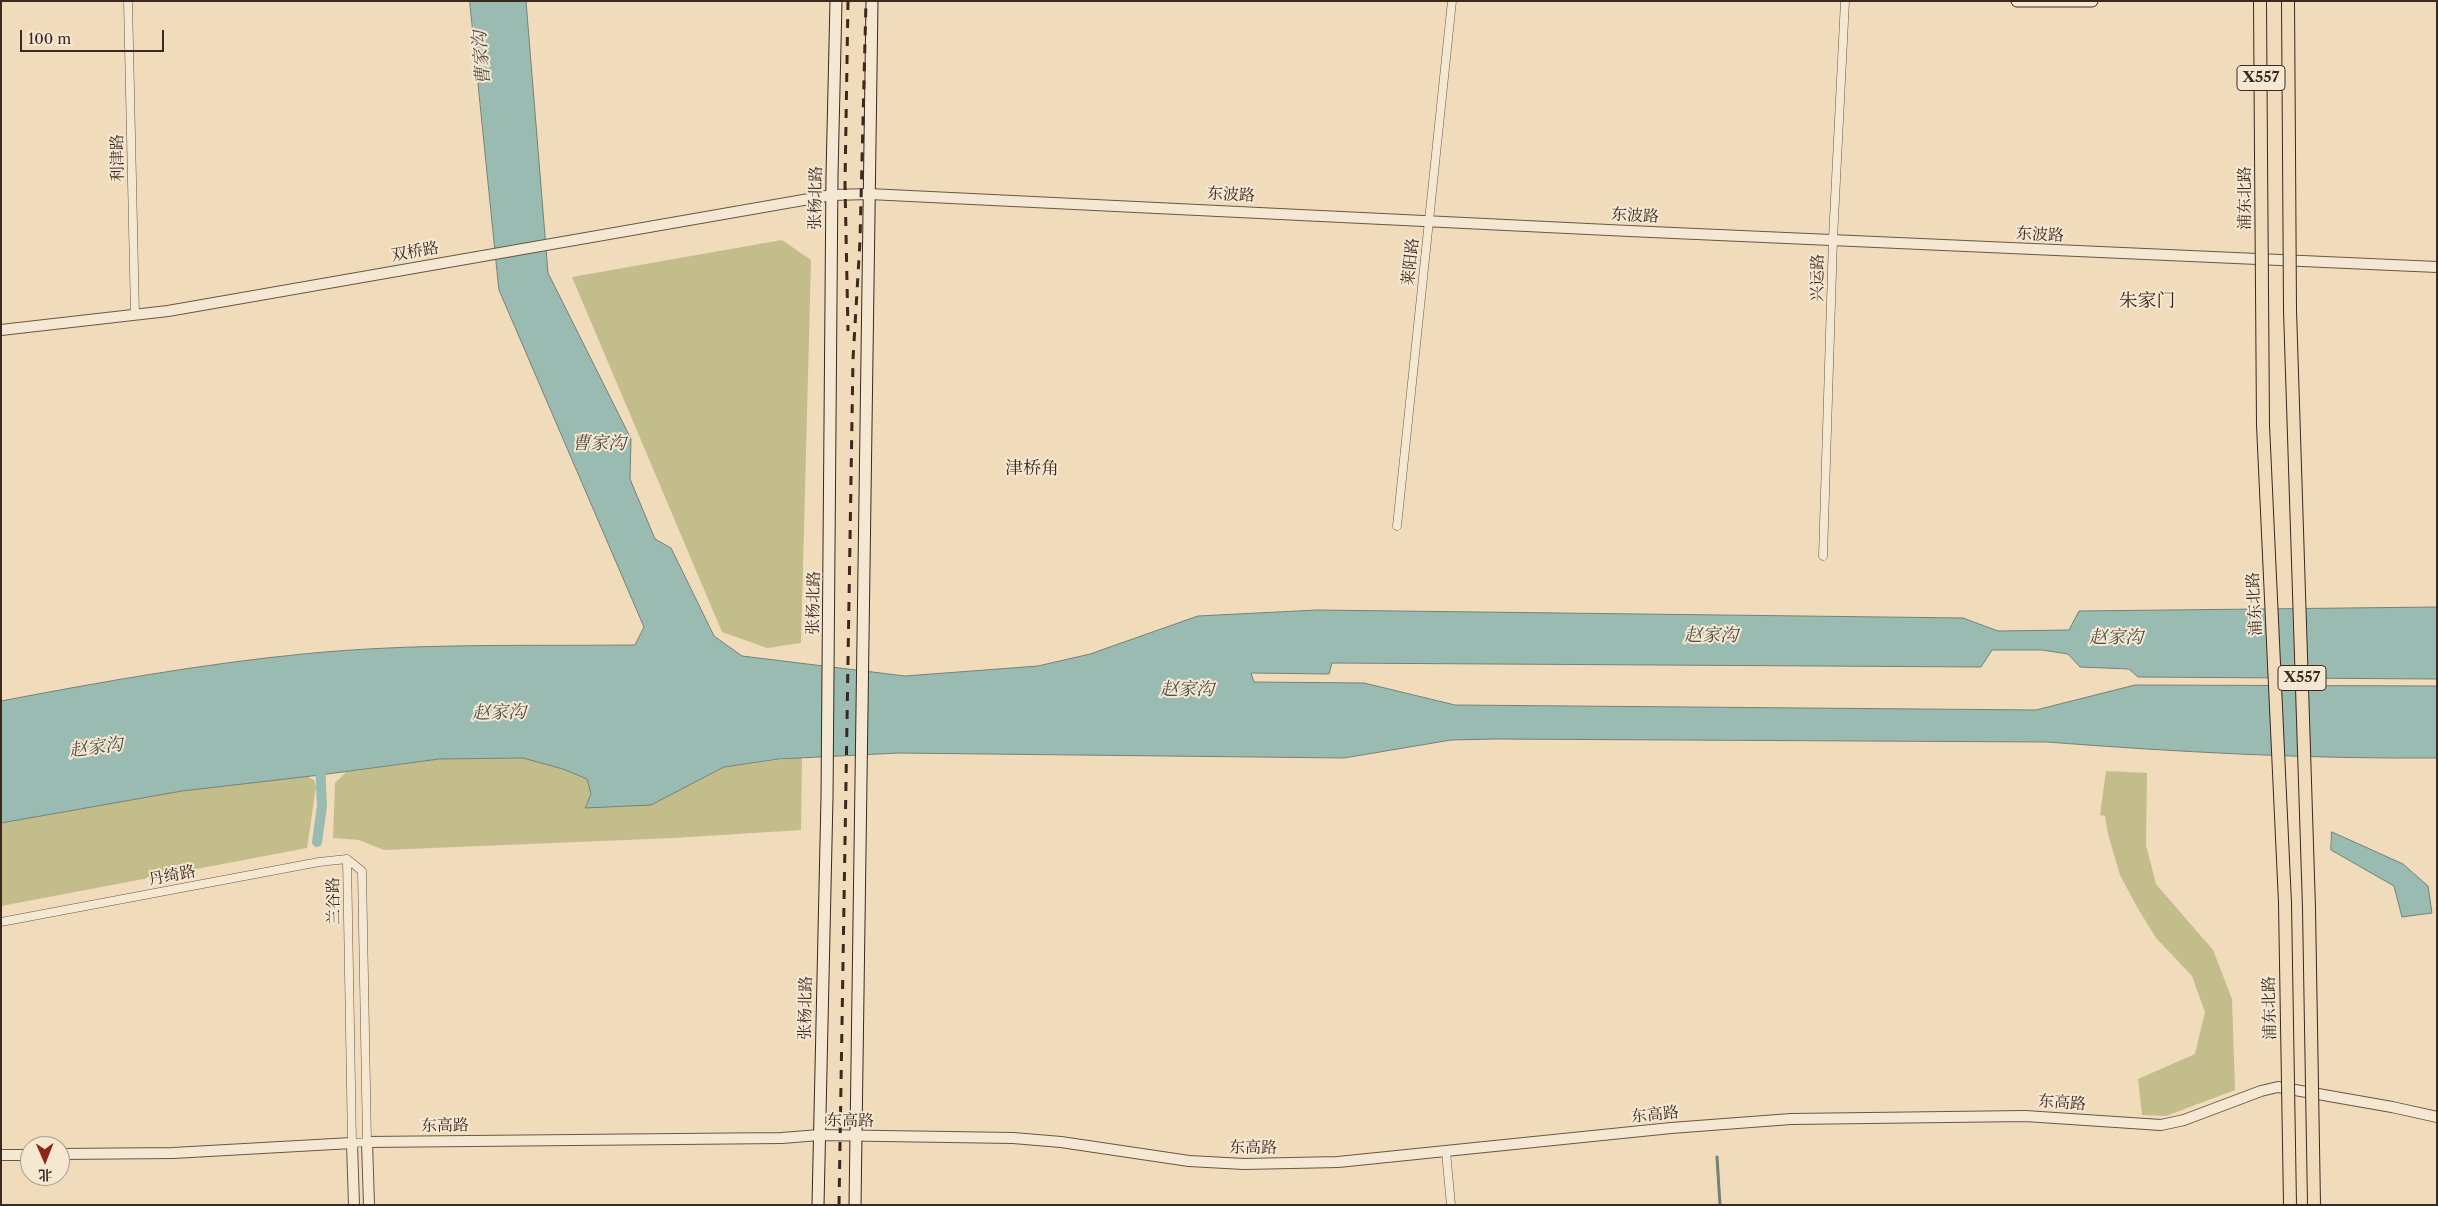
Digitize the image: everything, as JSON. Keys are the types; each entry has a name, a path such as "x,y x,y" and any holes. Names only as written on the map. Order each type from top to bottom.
{"main road":[{"name":"张杨北路","path":"818,1205 828,797 832,195 836,1"},
{"path":"855,1205 872,1"},
{"path":"2017,1 2092,1"},
{"name":"浦东北路","path":"2260,1 2263,425 2285,902 2290,1205"},
{"name":"X557","path":"2288,1 2290,310 2309,898 2314,1205"}],"street":[{"name":"利津路","path":"128,1 135,315"},
{"name":"莱阳路","path":"1397,526 1452,1"},
{"name":"兴运路","path":"1822,556 1833,239 1844,1"},
{"name":"东波路","path":"832,195 869,194 2437,267"},
{"name":"双桥路","path":"1,330 135,315 284,291 832,195"},
{"name":"丹绮路","path":"1,922 319,862 347,859"},
{"name":"兰谷路","path":"347,859 362,871 369,1205"},
{"name":"兰谷路","path":"347,859 354,1205"},
{"name":"东高路","path":"70,1154 173,1152 367,1142 782,1138 820,1135 1014,1138 1061,1142 1189,1160 1244,1164 1338,1162 1671,1128 1800,1119 2025,1116 2161,1124 2184,1120 2261,1091 2278,1087 2392,1107 2437,1118"},
{"path":"1446,1152 1451,1205"},
{"path":"1,1155 20,1155"}],"shaded area":[{"path":"782,240 811,260 801,643 767,648 722,632 572,277"},
{"path":"802,757 801,830 673,838 384,850 359,840 333,838 335,783 346,772 439,759 523,758 563,769 587,779 591,794 585,807 704,778 724,767"},
{"path":"2106,771 2147,773 2146,845 2156,884 2213,950 2232,999 2235,1090 2166,1116 2142,1115 2138,1079 2195,1054 2205,1012 2192,976 2156,938 2120,875 2108,834 2105,816 2100,815"},
{"path":"306,776 314,780 316,787 307,848 1,906 1,823 182,791"}],"water":[{"name":"赵家沟","path":"470,1 526,1 548,273 631,439 630,479 655,539 671,548 714,636 742,656 905,676 1038,666 1090,654 1198,616 1317,610 1963,618 1998,631 2069,630 2079,611 2437,607 2437,679 2138,677 2129,669 2080,667 2068,654 2042,650 1992,650 1981,667 1332,663 1329,674 1251,673 1254,682 1364,683 1455,705 2036,710 2135,685 2437,686 2437,758 2242,754 2047,742 1496,739 1451,740 1344,758 898,753 779,759 724,767 651,805 585,808 591,794 587,779 563,769 523,758 439,759 182,791 1,823 1,701 152,674 227,663 344,650 511,645 635,645 644,627 499,290"},
{"path":"2332,832 2403,864 2428,886 2432,913 2402,917 2394,886 2331,850"}],"waterway":[{"path":"317,842 322,806 320,763"},
{"path":"1717,1157 1720,1205"}],"railway":[{"path":"848,1 845,184 848,331"},
{"path":"839,1205 853,359 860,241 866,1"}],"district":[{"name":"朱家门","path":"2147,302"},
{"name":"津桥角","path":"1032,469"}],"water label":[{"name":"曹家沟","path":"482,58"},
{"name":"曹家沟","path":"599,444"}]}
